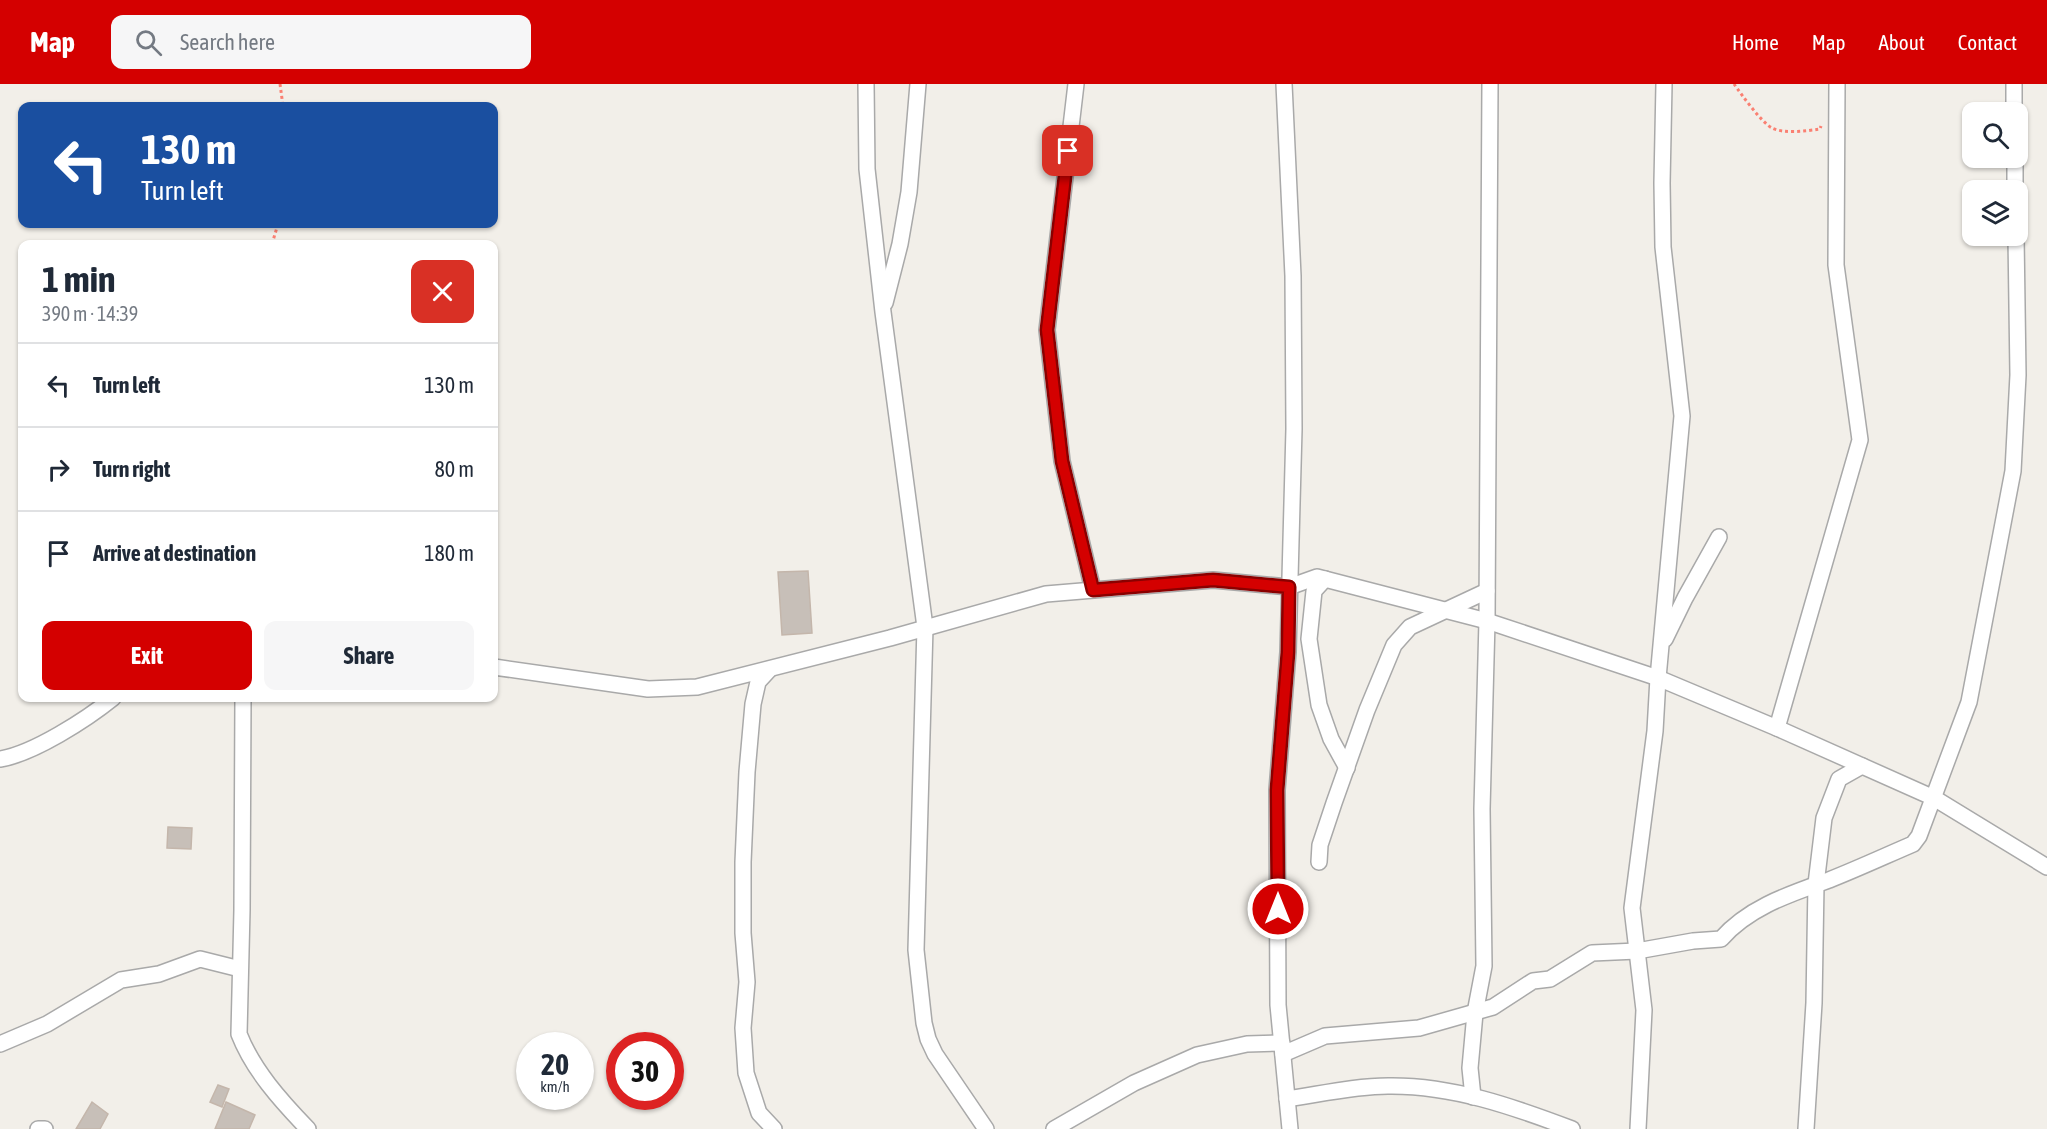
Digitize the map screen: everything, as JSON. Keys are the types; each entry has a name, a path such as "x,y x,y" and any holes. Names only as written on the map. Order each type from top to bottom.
{"street":[{"path":"866,84 867,169 883,312 925,627 916,950 923,1012 928,1039 935,1054 986,1129"},
{"path":"883,312 900,244 909,192 918,84"},
{"path":"1076,84 1047,330 1062,461 1093,590"},
{"path":"1284,84 1293,288 1294,429 1288,652 1277,790 1278,1005 1290,1129"},
{"path":"1473,1097 1470,1068 1475,1013 1484,966 1482,809 1487,621 1490,84"},
{"path":"1638,1129 1644,1010 1632,908 1655,731 1660,650 1682,416 1663,247 1664,84"},
{"path":"1777,728 1860,440 1836,265 1837,84"},
{"path":"2014,84 2014,102"},
{"path":"1054,1129 1134,1083 1197,1055 1247,1044 1283,1049 1325,1036 1419,1028 1493,1007 1533,981 1550,979 1592,952 1637,951 1693,941 1721,939 1731,927 1753,912 1792,893 1913,844 1919,836 1970,702 2013,471 2018,375 2016,246"},
{"path":"1660,650 1685,598 1719,537"},
{"path":"498,668 648,689 697,687 1046,594 1213,580 1289,587 1317,577 1487,621 1658,678 1934,798 2047,867"},
{"path":"1325,579 1314,591 1309,639 1319,705 1331,739 1347,768"},
{"path":"1319,862 1320,845 1367,710 1394,645 1410,627 1487,591"},
{"path":"771,668 758,682 753,704 747,772 742,862 743,933 747,982 743,1028 746,1073 759,1113 774,1129"},
{"path":"0,759 15,757 64,730 107,702"},
{"path":"243,702 238,1034 246,1051 263,1076 308,1129"},
{"path":"1806,1129 1814,1003 1816,884 1824,818 1839,779 1862,766"},
{"path":"0,1044 47,1024 121,981 159,974 200,959 240,969"},
{"path":"1287,1099 1388,1086 1427,1089 1496,1103 1572,1129"},
{"path":"38,1129 45,1129"}],"path":[{"path":"280,84 282,102"},
{"path":"1734,84 1771,128 1796,132 1820,129 1837,102"}],"building":[{"path":"808,571 812,633 782,635 778,572"},
{"path":"168,827 192,828 191,849 167,848"},
{"path":"218,1085 229,1089 222,1107 210,1102"},
{"path":"92,1102 108,1114 100,1129 76,1129"},
{"path":"226,1102 255,1115 249,1129 215,1129"}],"route":[{"path":"1068,151 1047,330 1062,461 1093,590 1213,580 1289,587 1288,652 1277,790 1278,909"}]}
